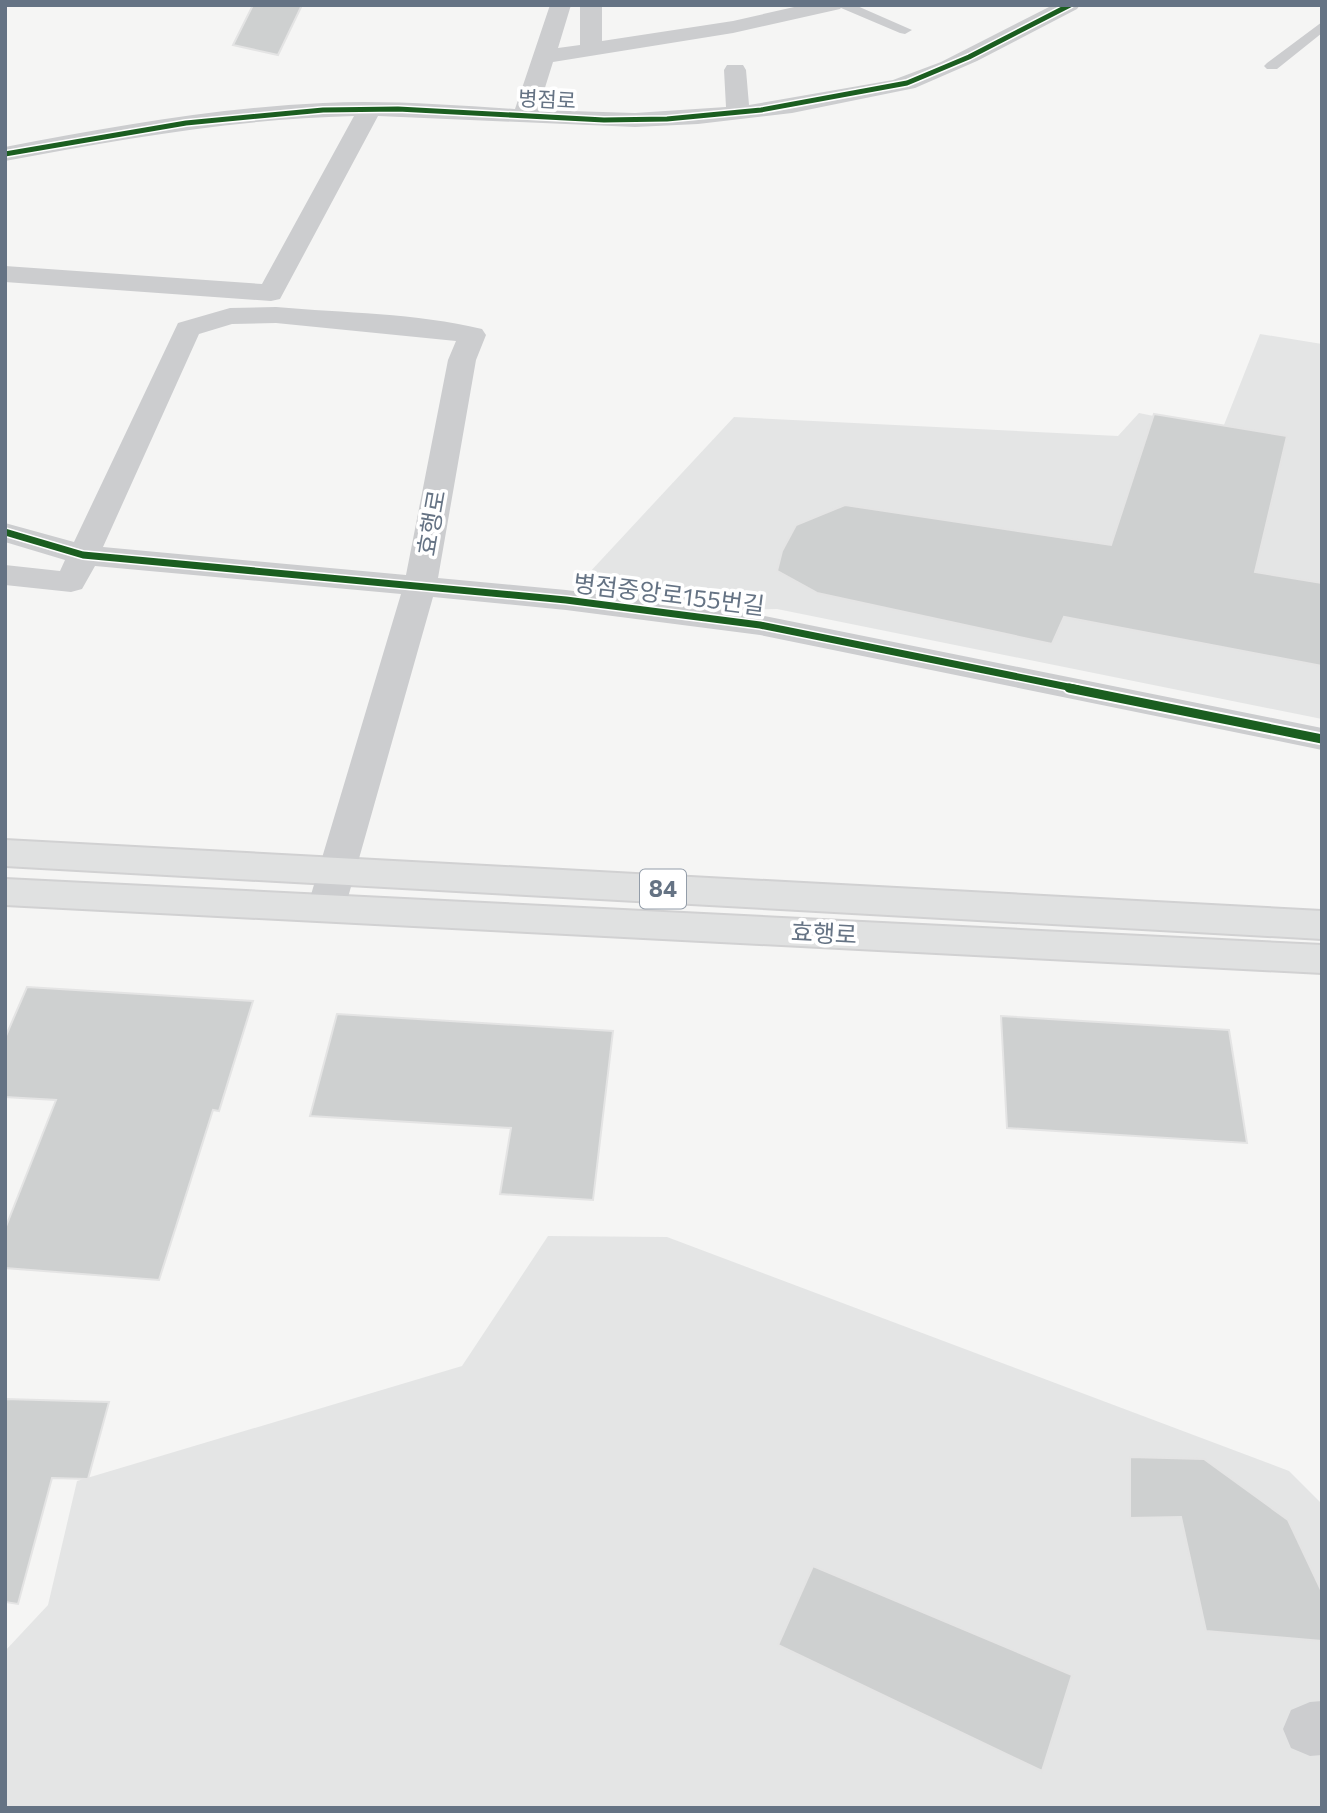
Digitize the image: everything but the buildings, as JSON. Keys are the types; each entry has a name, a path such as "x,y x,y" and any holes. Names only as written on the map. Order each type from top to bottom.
{"main road":[{"name":"효행로","path":"5,853 1322,925"},
{"name":"효행로","path":"5,892 1322,959"}],"street":[{"path":"524,117 561,5"},
{"path":"591,5 591,49"},
{"path":"545,57 733,27 833,5"},
{"name":"병점로","path":"5,154 128,130 287,111 370,109 469,112 524,117 649,119 738,113 809,104 906,83 978,52 1070,5"},
{"path":"735,70 738,113"},
{"path":"5,274 271,293 370,109"},
{"name":"효행로","path":"83,555 188,329 230,316 276,315 472,335 462,360 420,586 326,908"},
{"name":"병점중앙로155번길","path":"5,533 83,555 566,600 760,625 1322,739"},
{"path":"5,575 71,582 83,555"}],"lane":[{"path":"841,5 905,30"},
{"path":"1272,66 1322,26"}],"shaded area":[{"path":"1260,334 1322,344 1322,719 777,609 664,611 575,588 734,417 1118,436 1139,413 1222,430"},
{"path":"548,1236 667,1237 1289,1471 1322,1504 1322,1808 5,1808 5,1651 48,1605 77,1481 462,1366"}],"cycle path":[{"path":"5,154 186,123 323,110 398,109 604,120 667,119 761,110 907,83 969,57 1070,5"},
{"path":"5,532 83,555 566,600 760,625 1322,739"}]}
